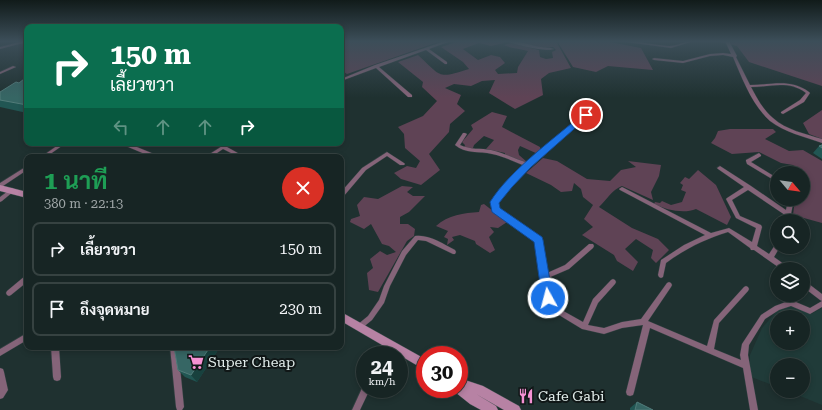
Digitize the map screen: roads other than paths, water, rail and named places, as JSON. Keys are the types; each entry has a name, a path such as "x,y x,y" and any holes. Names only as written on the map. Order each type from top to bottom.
{"main road":[{"path":"4,187 24,194"},
{"path":"344,318 416,360"},
{"path":"468,386 479,390 515,410"},
{"path":"468,395 492,410"}],"street":[{"path":"344,79 394,60"},
{"path":"442,60 446,63"},
{"path":"656,60 683,62 689,60"},
{"path":"737,60 749,86 772,120 822,141"},
{"path":"376,66 410,96"},
{"path":"0,73 14,67"},
{"path":"749,86 762,87 787,83 804,89 808,93 802,101 783,113"},
{"path":"586,115 528,165 509,184 495,202 496,210 538,240 548,298 556,310 584,327 604,331 622,325 645,324 746,366"},
{"path":"465,134 457,145 461,148 492,152 528,165"},
{"path":"48,154 60,146"},
{"path":"130,146 150,154"},
{"path":"212,154 223,147 237,154"},
{"path":"344,192 364,169 387,154 402,164"},
{"path":"759,155 749,159 749,163 770,176"},
{"path":"720,168 749,187 783,214"},
{"path":"0,200 4,187 24,170"},
{"path":"749,187 729,199 738,217 759,227 753,248"},
{"path":"622,189 709,235"},
{"path":"661,275 663,262 679,250 709,235 729,230 753,248 771,257 777,262"},
{"path":"359,327 370,318 382,301 397,266 413,241 417,238 427,239 453,252"},
{"path":"545,276 567,267 591,246"},
{"path":"9,293 24,280"},
{"path":"584,327 595,301 613,282"},
{"path":"630,392 645,324 669,285"},
{"path":"710,351 716,322 746,289"},
{"path":"810,289 822,298"},
{"path":"754,410 744,355 746,344 764,317 777,308 791,303 810,311 822,304"},
{"path":"0,353 24,338"},
{"path":"55,350 57,377"},
{"path":"174,350 180,407"},
{"path":"0,372 4,390 0,395"},
{"path":"356,410 362,398"}],"place":[{"name":"Super Cheap","path":"196,362"},
{"name":"Cafe Gabi","path":"526,396"}]}
